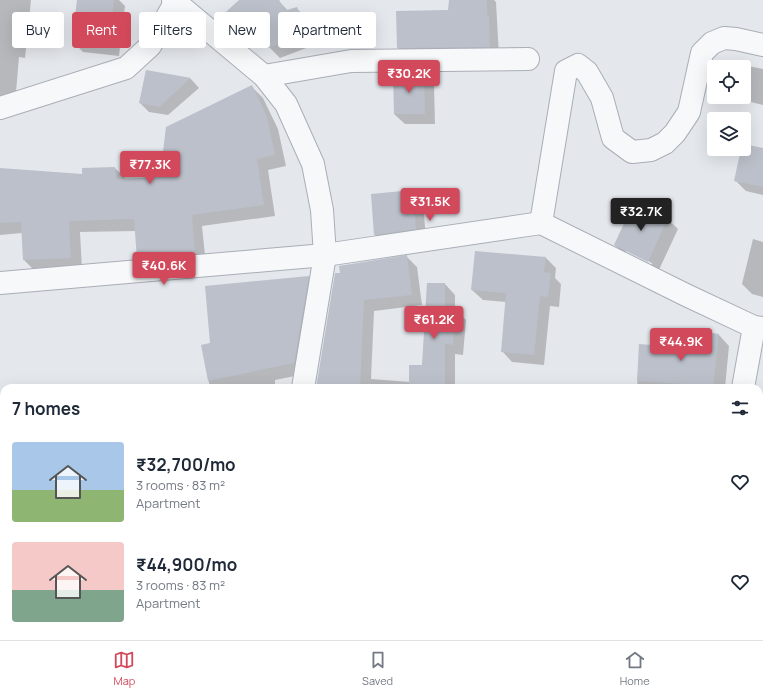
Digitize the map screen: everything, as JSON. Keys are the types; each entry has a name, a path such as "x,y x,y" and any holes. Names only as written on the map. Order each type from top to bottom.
{"street":[{"path":"0,108 126,68 150,46 174,1 264,76 286,104 312,164 322,210 325,255 304,384"},
{"path":"541,223 566,71 578,65 587,72 602,98 613,138 632,152 651,150 665,143 675,133 689,112 702,53 712,43 724,38 763,45"},
{"path":"264,76 350,61 528,59"},
{"path":"0,283 325,255 541,223 686,295 758,328 744,384"}],"building":[{"path":"77,0 114,0 112,12 76,12"},
{"path":"239,0 280,0 279,1 287,10 297,7 299,12 278,12 278,44 270,47 270,12 226,12"},
{"path":"449,0 487,0 490,47 397,48 396,11 448,10"},
{"path":"146,70 191,78 159,107 139,103"},
{"path":"393,73 424,73 425,114 394,114"},
{"path":"252,85 267,117 275,155 257,159 264,205 192,215 195,254 137,259 134,219 69,221 71,258 23,260 21,222 0,223 0,168 82,174 82,168 115,167 116,179 160,177 166,127"},
{"path":"751,145 763,148 763,187 734,181 739,156 751,156"},
{"path":"413,190 416,229 374,235 371,194"},
{"path":"634,202 668,218 648,262 614,245"},
{"path":"475,251 546,257 544,272 551,273 548,297 540,296 534,355 501,352 506,293 471,290"},
{"path":"407,255 412,295 364,300 360,384 317,384 335,273 340,273 339,266"},
{"path":"309,276 294,363 208,381 201,345 210,343 205,286"},
{"path":"427,283 445,283 445,307 456,308 453,345 445,344 445,384 409,384 409,365 422,365"},
{"path":"689,330 719,334 713,384 637,381 639,344 687,348"}]}
